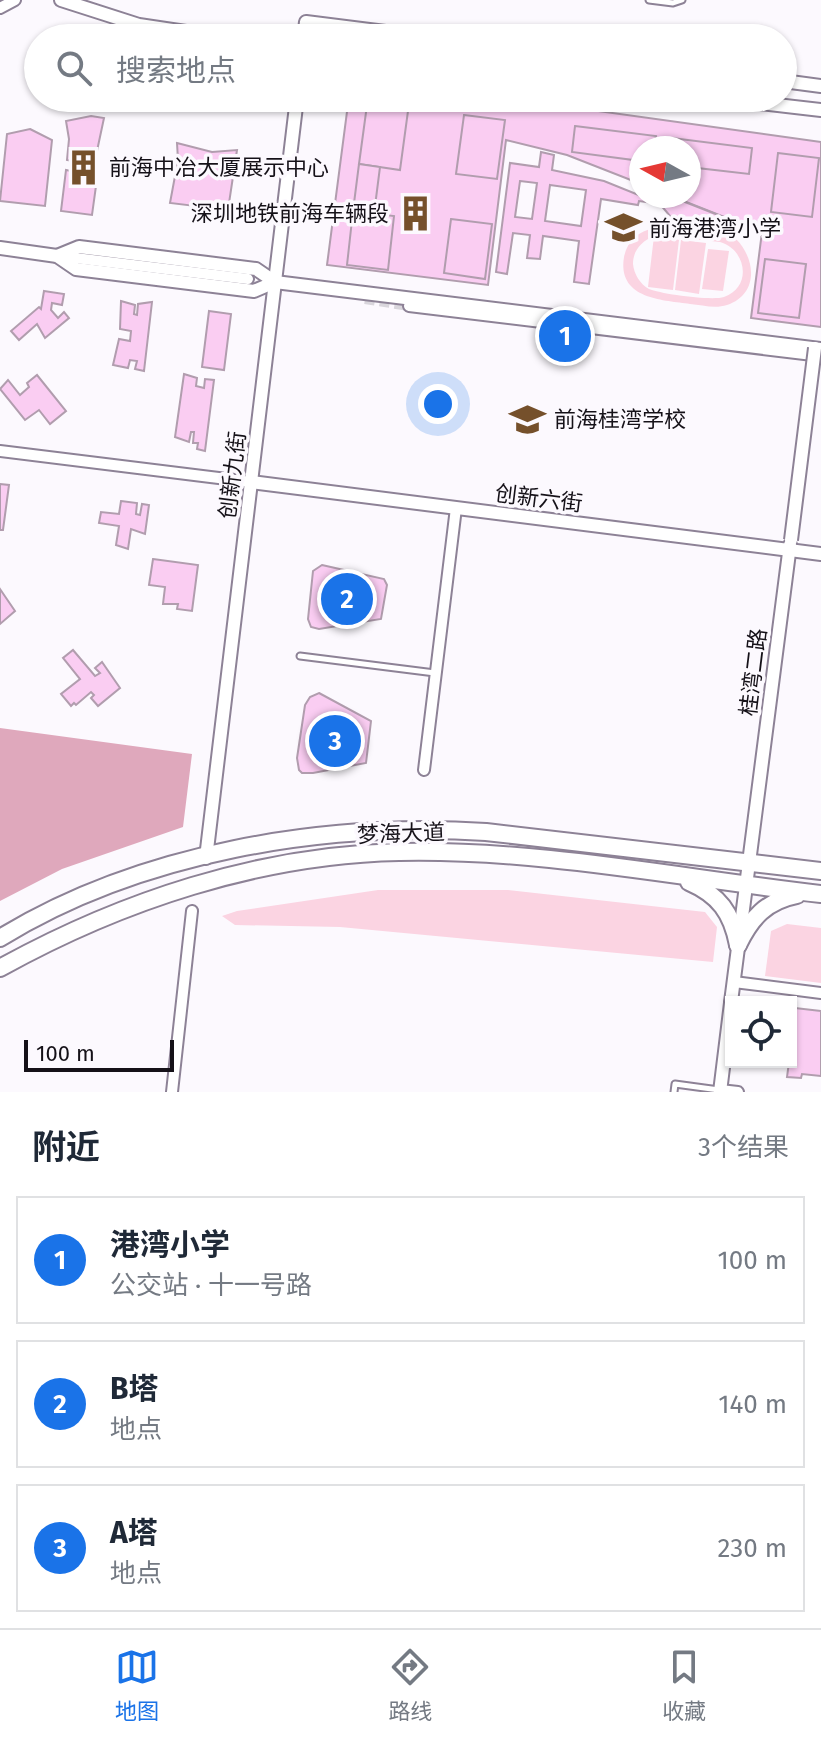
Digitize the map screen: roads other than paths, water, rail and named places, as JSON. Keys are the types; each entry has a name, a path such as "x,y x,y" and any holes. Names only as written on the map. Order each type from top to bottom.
{"main road":[{"name":"梦海大道","path":"0,938 61,906 116,883 206,858 303,838 357,832 446,830 566,840 821,871"},
{"name":"梦海大道","path":"0,968 85,924 203,883 314,861 396,852 480,853 816,894"},
{"path":"676,876 701,887 722,903 731,918 738,945"},
{"path":"738,945 759,911 781,899 816,894"}],"street":[{"path":"0,8 15,0"},
{"path":"61,0 136,24"},
{"path":"797,83 821,86"},
{"path":"797,107 821,110"},
{"name":"创新九街","path":"206,858 295,112"},
{"path":"57,256 79,247 256,269 275,282 819,351"},
{"path":"0,248 248,279"},
{"path":"57,256 76,269 224,288 254,291 275,282"},
{"path":"409,306 819,351"},
{"name":"桂湾二路","path":"732,996 790,545 819,351"},
{"path":"0,451 251,482"},
{"name":"创新六街","path":"251,482 790,545 821,554"},
{"path":"424,770 456,508"},
{"path":"172,1092 192,911"},
{"path":"734,982 821,993"},
{"name":"桂湾二路","path":"720,1091 725,1051"},
{"path":"720,1091 738,1092"}],"lane":[{"path":"649,0 673,3 682,0"},
{"path":"300,656 436,674"},
{"path":"674,1092 675,1084 720,1091"}],"tunnel":[{"path":"365,299 409,306"}],"place":[{"name":"前海中冶大厦展示中心","path":"83,167"},
{"name":"深圳地铁前海车辆段","path":"415,213"},
{"name":"前海港湾小学","path":"623,228"},
{"name":"港湾小学","path":"565,336"},
{"name":"前海桂湾学校","path":"528,419"},
{"name":"B塔","path":"347,599"},
{"name":"A塔","path":"335,741"}]}
